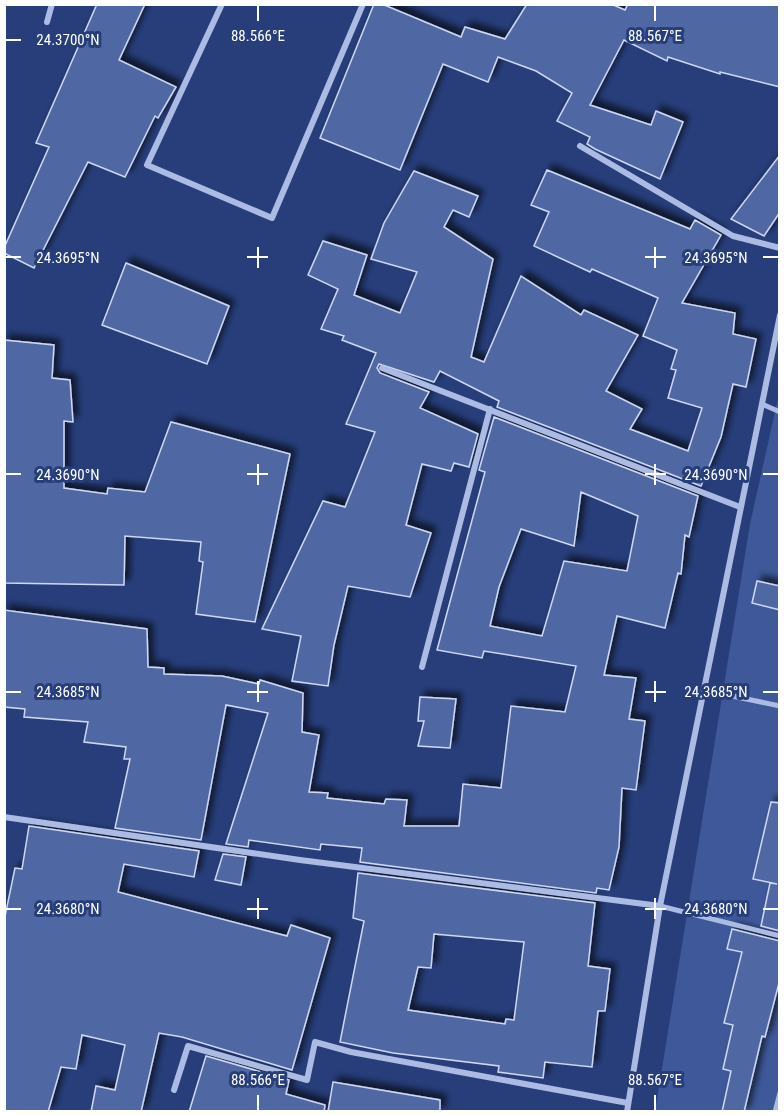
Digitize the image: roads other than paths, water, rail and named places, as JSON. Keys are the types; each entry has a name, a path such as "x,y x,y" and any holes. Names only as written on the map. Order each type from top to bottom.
{"street":[{"path":"48,22 52,4"},
{"path":"222,4 147,165 272,218 363,4"},
{"path":"580,146 734,236 780,248"},
{"path":"627,1112 660,906 780,315"},
{"path":"382,368 740,507"},
{"path":"762,404 780,412"},
{"path":"422,667 490,409"},
{"path":"703,690 780,706"},
{"path":"4,817 300,860 660,906 780,936"},
{"path":"174,1090 188,1046 307,1080 315,1042 351,1052 628,1103"},
{"path":"775,1112 780,1093"}]}
